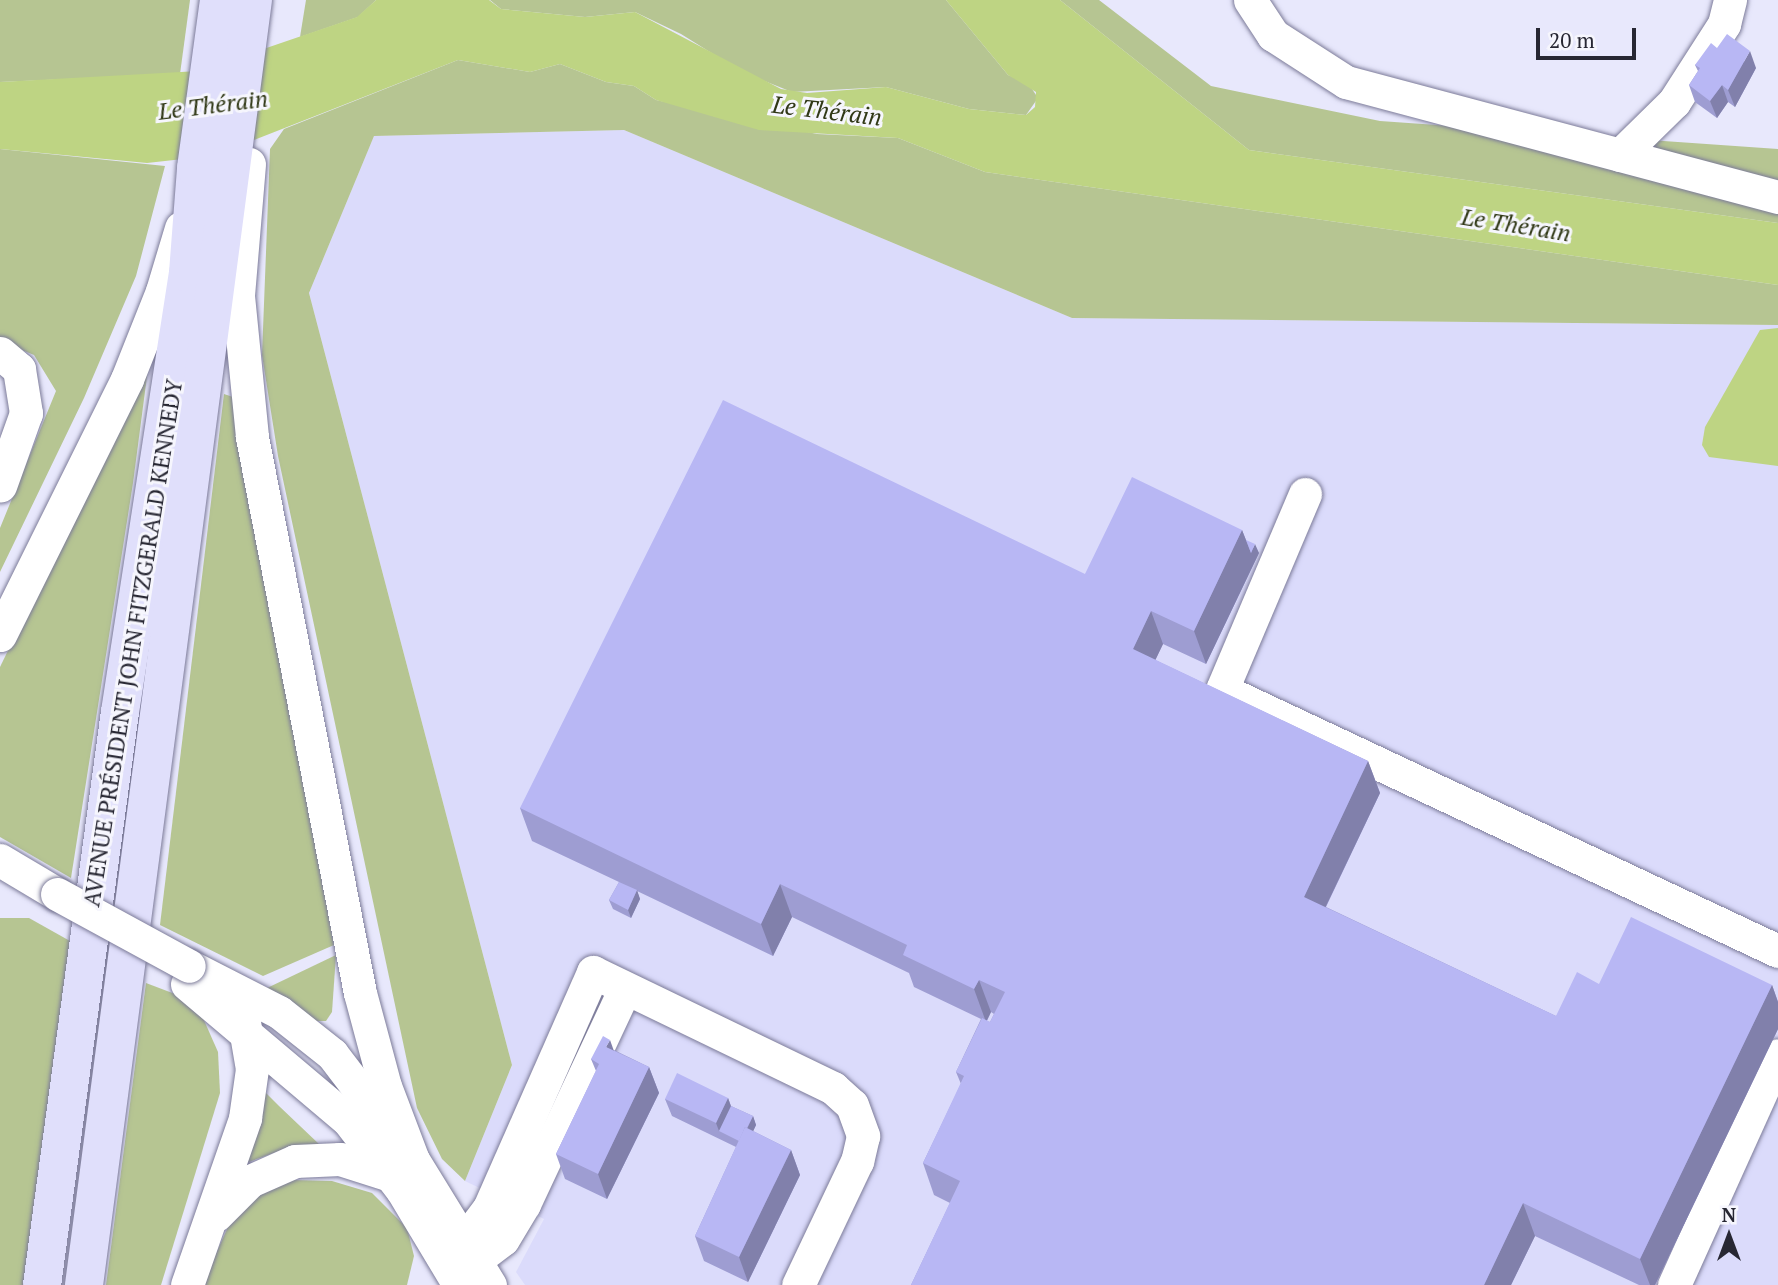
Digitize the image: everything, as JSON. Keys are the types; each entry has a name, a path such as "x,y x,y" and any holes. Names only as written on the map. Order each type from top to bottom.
{"main road":[{"name":"AVENUE PRÉSIDENT JOHN FITZGERALD KENNEDY","path":"84,1285 225,168 211,57 219,0"},
{"name":"AVENUE PRÉSIDENT JOHN FITZGERALD KENNEDY","path":"253,0 256,48"},
{"name":"AVENUE PRÉSIDENT JOHN FITZGERALD KENNEDY","path":"42,1285 120,712 188,273 225,168 271,0"}],"street":[{"path":"1250,0 1273,35 1346,82 1778,197"},
{"path":"1620,155 1674,102 1724,24 1730,0"},
{"path":"0,635 142,346 173,258 225,168"},
{"path":"225,168 246,398 360,993 403,1168"},
{"path":"0,353 19,369 26,413 0,486"},
{"path":"1305,494 1222,690 1778,951"},
{"path":"0,860 55,902 186,974 231,988 279,1012 322,1045 403,1168 460,1269"},
{"path":"0,887 55,902"},
{"path":"460,1269 593,972 833,1088 852,1105 863,1136 857,1161 798,1285"},
{"path":"186,974 403,1168"},
{"path":"187,1285 249,1101 252,1035 231,988"},
{"path":"460,1269 503,1240 524,1204 625,988"},
{"path":"252,1035 284,1051 322,1045 348,1024 360,993"},
{"path":"1674,1285 1778,1055"},
{"path":"207,1229 237,1191 280,1165 326,1157 403,1168"}],"shaded area":[{"path":"0,0 190,0 180,74 0,82"},
{"path":"306,0 376,0 358,17 300,37"},
{"path":"490,0 946,0 1008,75 1028,83 1038,98 1026,115 969,109 886,87 792,92 742,72 681,34 635,12 585,17 501,9"},
{"path":"1060,0 1099,0 1211,86 1380,121 1778,149 1778,223 1249,150"},
{"path":"458,60 530,72 560,64 606,82 634,86 656,100 817,134 898,138 985,172 1778,285 1778,325 1072,318 624,130 374,136 309,293 512,1065 465,1181 442,1159 417,1108 278,456 262,355 270,149 284,129"},
{"path":"624,130 1072,318 1778,325 1778,1285 525,1285 516,1272 544,1219 465,1181 512,1065 309,293 374,136"},
{"path":"0,149 165,166 136,276 84,398 0,572 0,528 56,391 34,355 0,341"},
{"path":"149,361 133,483 71,878 0,837 0,667"},
{"path":"224,394 233,397 334,945 263,976 160,925"},
{"path":"0,918 29,918 70,941 24,1285 0,1285"},
{"path":"336,955 332,1012 326,1021 316,1021 265,989"},
{"path":"146,983 175,994 203,1018 218,1052 220,1093 161,1285 106,1285"},
{"path":"261,1088 320,1145 296,1145 246,1163"},
{"path":"293,1180 332,1181 372,1193 407,1228 414,1256 407,1285 202,1285 236,1209 267,1188"}],"water":[{"name":"Le Thérain","path":"376,0 489,0 501,9 585,17 635,12 781,89 807,93 886,87 969,109 1026,115 1035,107 1036,92 1008,75 946,0 1060,0 1249,150 1778,223 1778,285 985,172 898,138 759,130 656,100 634,86 606,82 560,64 530,72 458,60 231,149 183,159 147,163 0,149 0,82 199,71 357,17"},
{"path":"1778,328 1778,466 1709,457 1702,445 1705,427 1760,330"}],"building":[{"path":"1727,34 1750,51 1728,90 1722,85 1710,101 1689,85 1700,68 1695,65 1711,43 1717,48"},
{"path":"723,400 1085,574 1132,477 1242,530 1194,631 1151,611 1133,649 1368,761 1304,897 1556,1016 1577,972 1599,984 1631,917 1772,985 1640,1259 1523,1203 1484,1285 911,1285 960,1181 923,1163 964,1076 956,1072 982,1018 990,1022 1005,992 979,980 974,989 903,955 907,945 780,884 761,924 520,808"},
{"path":"1246,540 1255,544 1251,553"},
{"path":"619,882 637,890 628,910 609,900"},
{"path":"603,1036 610,1040 606,1047 649,1067 598,1174 556,1154 599,1064 591,1059"},
{"path":"677,1073 728,1098 716,1123 665,1099"},
{"path":"731,1106 753,1116 739,1141 719,1131"},
{"path":"745,1127 791,1150 739,1257 695,1236"}]}
